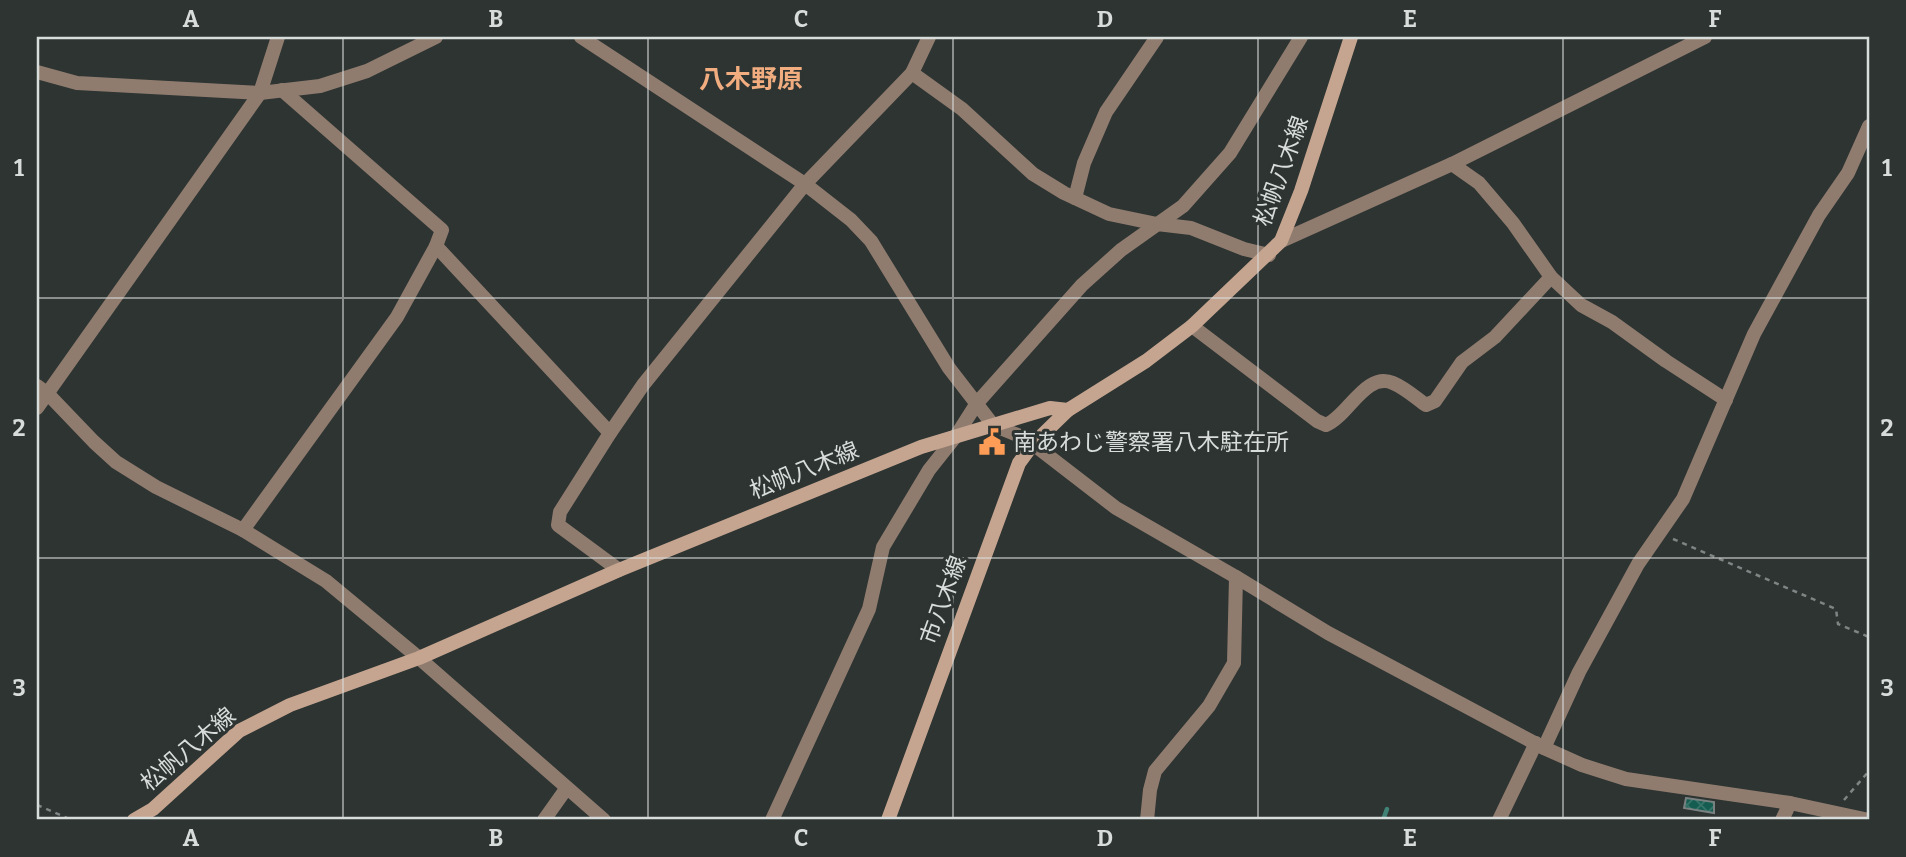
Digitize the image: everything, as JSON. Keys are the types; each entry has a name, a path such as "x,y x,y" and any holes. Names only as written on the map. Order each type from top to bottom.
{"main road":[{"name":"松帆八木線","path":"134,820 153,809 239,731 289,705 419,658 619,570 921,447 1050,408 1068,410 1146,361 1192,326 1269,255 1280,241 1301,191 1351,37"},
{"name":"市八木線","path":"888,820 994,525 1019,463 1032,444 1068,410"}],"street":[{"path":"37,408 42,390 260,93 278,37"},
{"path":"37,72 76,83 260,93 320,86 367,71 436,37"},
{"path":"581,37 805,184 851,220 871,241 949,368 993,425 1032,444 1116,508 1328,633 1540,746 1581,765 1626,779 1790,803 1869,820"},
{"path":"619,570 558,525 560,512 643,385 805,184 912,73 929,37"},
{"path":"1075,198 1084,163 1106,111 1157,37"},
{"path":"772,820 869,609 883,547 929,470 956,436 977,402 1082,285 1121,250 1183,206 1230,153 1301,37"},
{"path":"1280,241 1452,163 1683,42 1705,37"},
{"path":"912,73 962,109 1033,174 1075,198 1109,214 1191,228 1244,249 1269,255"},
{"path":"243,530 397,317 442,230 282,90"},
{"path":"1499,820 1638,565 1683,499 1754,334 1819,215 1848,173 1869,126"},
{"path":"1452,163 1479,183 1513,222 1550,277 1581,305 1612,322 1726,400"},
{"path":"436,246 610,433"},
{"path":"1192,326 1317,421 1326,425 1335,421 1371,384 1384,380 1395,384 1426,405 1435,401 1462,362 1495,337 1550,277"},
{"path":"42,390 116,462 156,487 243,530 326,581 419,658 604,820"},
{"path":"1147,820 1155,771 1209,706 1234,663 1236,577"},
{"path":"544,820 566,789"},
{"path":"1782,820 1790,803"}],"path":[{"path":"1660,533 1836,609 1838,624 1869,637"},
{"path":"1832,813 1869,771"},
{"path":"37,805 72,820"}],"building":[{"path":"1686,798 1714,802 1714,813 1684,808"}],"waterway":[{"path":"1383,820 1387,809"}],"place":[{"name":"南あわじ警察署八木駐在所","path":"992,442"}],"district":[{"name":"八木野原","path":"751,79"}]}
